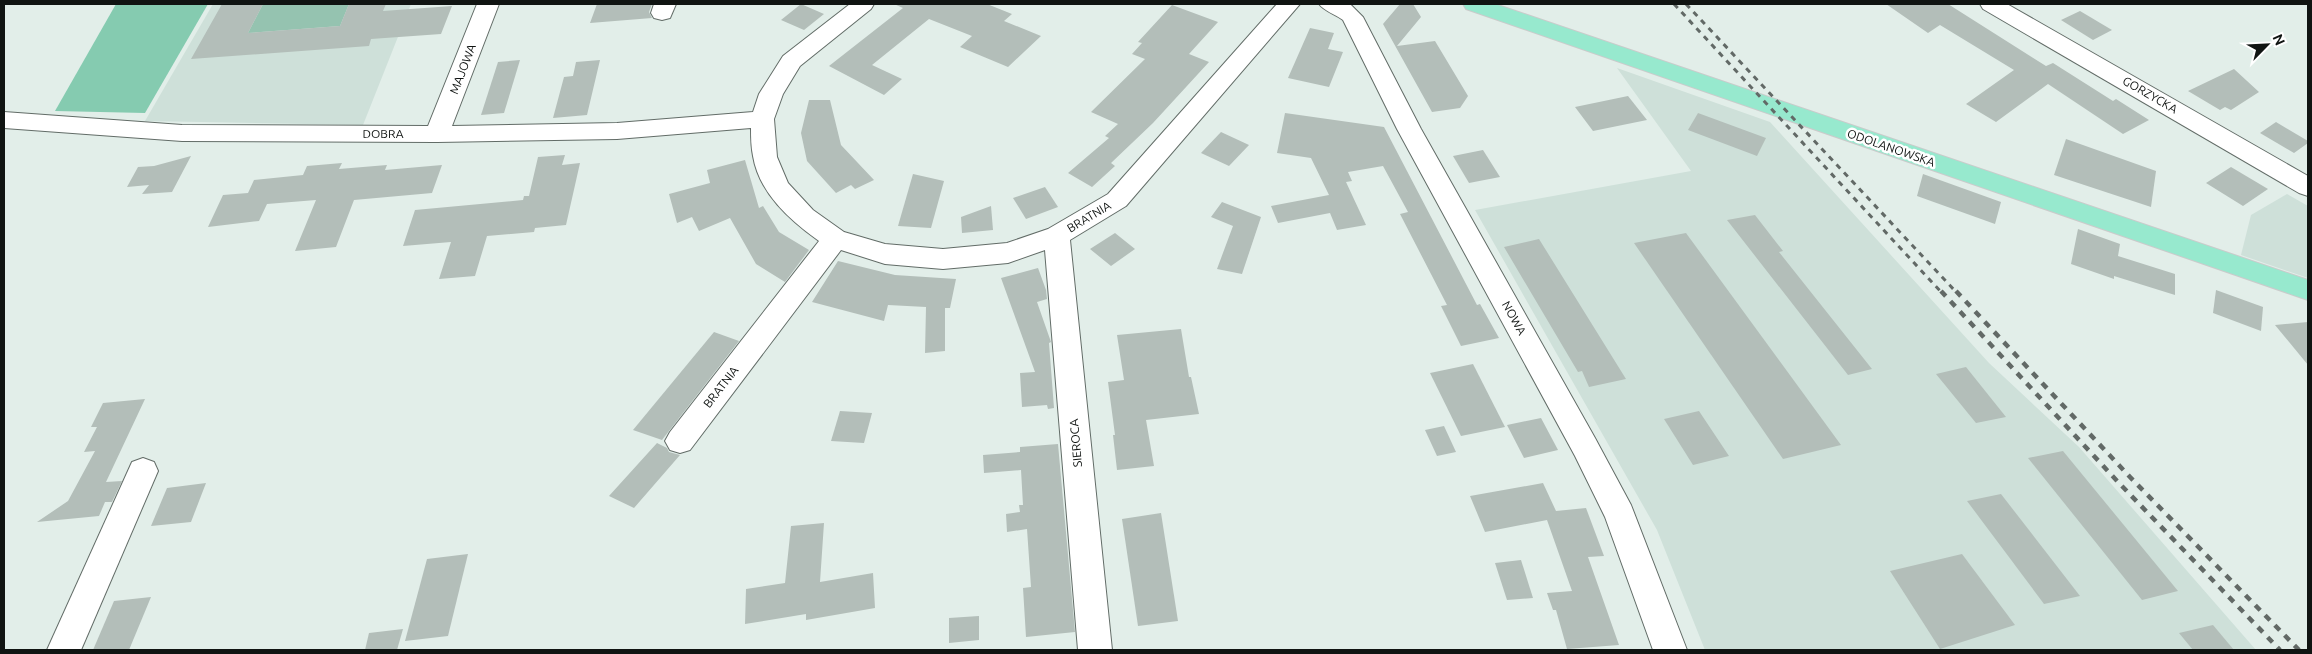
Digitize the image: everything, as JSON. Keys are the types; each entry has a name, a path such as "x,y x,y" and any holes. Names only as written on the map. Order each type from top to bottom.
{"main road":[{"name":"ODOLANOWSKA","path":"1474,4 2308,290"}],"street":[{"name":"MAJOWA","path":"437,134 488,4"},
{"name":"BRATNIA","path":"863,4 791,61 771,94 762,118 766,158 778,186 804,217 835,239 885,254 943,258 1008,252 1057,236 1117,200 1289,4"},
{"name":"NOWA","path":"1330,4 1342,8 1352,17 1409,129 1585,447 1620,515 1670,650"},
{"name":"GORZYCKA","path":"1991,4 2308,186"},
{"name":"DOBRA","path":"4,120 182,133 437,134 617,131 762,118"},
{"name":"SIEROCA","path":"1057,236 1095,650"},
{"name":"BRATNIA","path":"680,441 835,239"},
{"path":"64,650 143,471"}],"shaded area":[{"path":"213,4 411,4 363,125 145,121"},
{"path":"1617,68 1770,122 1989,363 2079,447 2256,650 1705,650 1657,530 1475,210 1691,171"},
{"path":"2287,194 2308,206 2308,278 2241,255 2251,215"}],"green space":[{"path":"116,4 208,4 145,113 55,111"},
{"path":"263,4 349,4 340,26 248,33"}],"building":[{"path":"222,4 263,4 248,33 340,26 349,4 386,4 383,11 452,6 441,34 371,39 369,46 191,59"},
{"path":"597,4 652,4 649,12 652,18 590,23"},
{"path":"801,4 824,14 804,30 781,20"},
{"path":"894,4 987,4 1012,14 1004,21 1041,36 1008,67 960,47 972,36 929,19 872,65 902,79 884,95 829,66 903,8"},
{"path":"1400,4 1413,4 1421,17 1397,46 1435,41 1468,96 1460,108 1432,112 1383,24"},
{"path":"1886,4 1948,4 2046,66 2053,63 2113,101 2116,99 2149,120 2123,134 2048,84 1996,122 1966,104 2014,70 1940,25 1928,33"},
{"path":"1172,5 1218,22 1189,54 1209,62 1153,123 1111,163 1115,166 1092,187 1068,173 1109,138 1105,136 1118,124 1091,112 1145,59 1132,54 1142,43 1138,42"},
{"path":"2080,11 2112,30 2093,40 2061,20"},
{"path":"1310,28 1334,33 1328,49 1343,52 1329,87 1288,78"},
{"path":"520,60 504,113 481,115 498,62"},
{"path":"600,60 587,115 553,118 564,77 573,76 576,62"},
{"path":"2234,69 2259,92 2231,110 2225,107 2220,110 2188,91"},
{"path":"1628,96 1647,120 1593,131 1575,107"},
{"path":"809,100 830,100 841,145 874,180 855,189 851,185 836,193 807,161 801,133"},
{"path":"1285,113 1384,127 1477,305 1480,304 1499,338 1461,346 1441,306 1447,305 1400,214 1408,212 1383,166 1348,172 1352,181 1346,182 1366,225 1337,230 1330,213 1278,223 1271,206 1329,195 1311,158 1277,153"},
{"path":"1698,113 1766,138 1757,156 1688,130"},
{"path":"2276,122 2308,141 2308,143 2294,153 2260,133"},
{"path":"1221,132 1249,145 1229,166 1201,153"},
{"path":"2066,139 2156,171 2151,207 2054,175"},
{"path":"1483,150 1500,177 1469,183 1453,156"},
{"path":"565,155 562,165 580,163 566,225 535,228 534,232 487,236 475,276 439,279 451,242 403,246 415,210 523,200 524,196 529,196 538,157"},
{"path":"191,156 172,192 142,194 149,185 127,187 138,167 154,166"},
{"path":"745,160 759,208 763,206 779,232 809,250 785,282 756,264 730,218 699,231 692,217 677,223 669,194 710,183 707,170"},
{"path":"342,163 339,169 387,165 385,170 442,165 432,193 354,200 336,247 295,251 316,200 267,204 259,221 208,227 223,195 248,193 254,180 303,175 307,166"},
{"path":"2231,167 2268,189 2243,206 2206,183"},
{"path":"913,174 944,181 931,228 898,226"},
{"path":"1923,174 2001,202 1995,224 1917,196"},
{"path":"1045,187 1058,207 1026,219 1013,198"},
{"path":"1222,202 1261,217 1242,274 1217,269 1233,226 1211,217"},
{"path":"991,206 993,230 962,233 961,217"},
{"path":"1755,215 1783,251 1779,252 1872,369 1848,375 1727,220"},
{"path":"2078,229 2120,244 2118,256 2175,274 2175,295 2114,276 2114,279 2071,264"},
{"path":"1115,233 1135,249 1111,266 1090,249"},
{"path":"1686,233 1841,445 1783,459 1634,243"},
{"path":"1539,239 1626,379 1589,387 1582,371 1578,372 1504,247"},
{"path":"838,261 895,275 956,279 950,308 945,308 945,351 925,353 926,307 888,305 884,321 812,302"},
{"path":"1038,268 1046,290 1047,299 1037,302 1051,342 1049,343 1054,408 1048,409 1047,405 1022,407 1020,373 1035,372 1001,278"},
{"path":"2216,290 2263,307 2261,331 2213,313"},
{"path":"2308,322 2308,365 2275,325"},
{"path":"1181,329 1189,377 1191,377 1199,414 1146,420 1154,466 1117,470 1113,435 1115,435 1108,382 1124,380 1117,335"},
{"path":"714,332 739,341 662,440 633,430"},
{"path":"1473,364 1505,427 1461,436 1430,373"},
{"path":"1966,367 2006,417 1976,423 1936,374"},
{"path":"145,399 106,482 122,481 112,502 105,502 99,516 37,522 68,501 95,451 84,452 97,427 91,427 103,403"},
{"path":"840,411 872,413 864,443 831,441"},
{"path":"1699,411 1729,456 1693,465 1664,419"},
{"path":"1541,418 1558,450 1524,458 1507,425"},
{"path":"1444,426 1456,452 1437,456 1425,430"},
{"path":"657,443 667,448 669,452 680,455 634,508 609,496"},
{"path":"1058,444 1075,632 1026,637 1023,588 1031,587 1027,529 1007,532 1006,514 1020,512 1019,505 1023,505 1021,470 984,473 983,455 1020,452 1020,447"},
{"path":"2063,451 2178,591 2142,600 2028,458"},
{"path":"206,483 191,522 151,526 167,488"},
{"path":"1543,483 1556,511 1586,508 1604,556 1588,557 1619,645 1567,649 1556,610 1553,610 1547,593 1572,591 1547,520 1485,532 1470,496"},
{"path":"2001,494 2080,596 2044,604 1967,501"},
{"path":"1161,513 1178,621 1138,626 1122,519"},
{"path":"824,523 820,582 873,573 875,608 806,620 806,614 745,624 746,589 785,583 791,526"},
{"path":"468,554 448,636 405,641 427,559"},
{"path":"1962,554 2015,625 1940,649 1890,571"},
{"path":"1521,560 1533,598 1507,600 1495,563"},
{"path":"151,597 129,650 93,650 114,601"},
{"path":"979,616 979,640 949,643 949,618"},
{"path":"2213,625 2234,650 2193,650 2179,633"},
{"path":"403,629 397,650 365,650 369,633"}],"railway":[{"path":"1674,4 1942,293"},
{"path":"1686,4 1957,293"},
{"path":"1941,291 2119,483 2280,650"},
{"path":"1956,291 2130,477 2299,650"}]}
